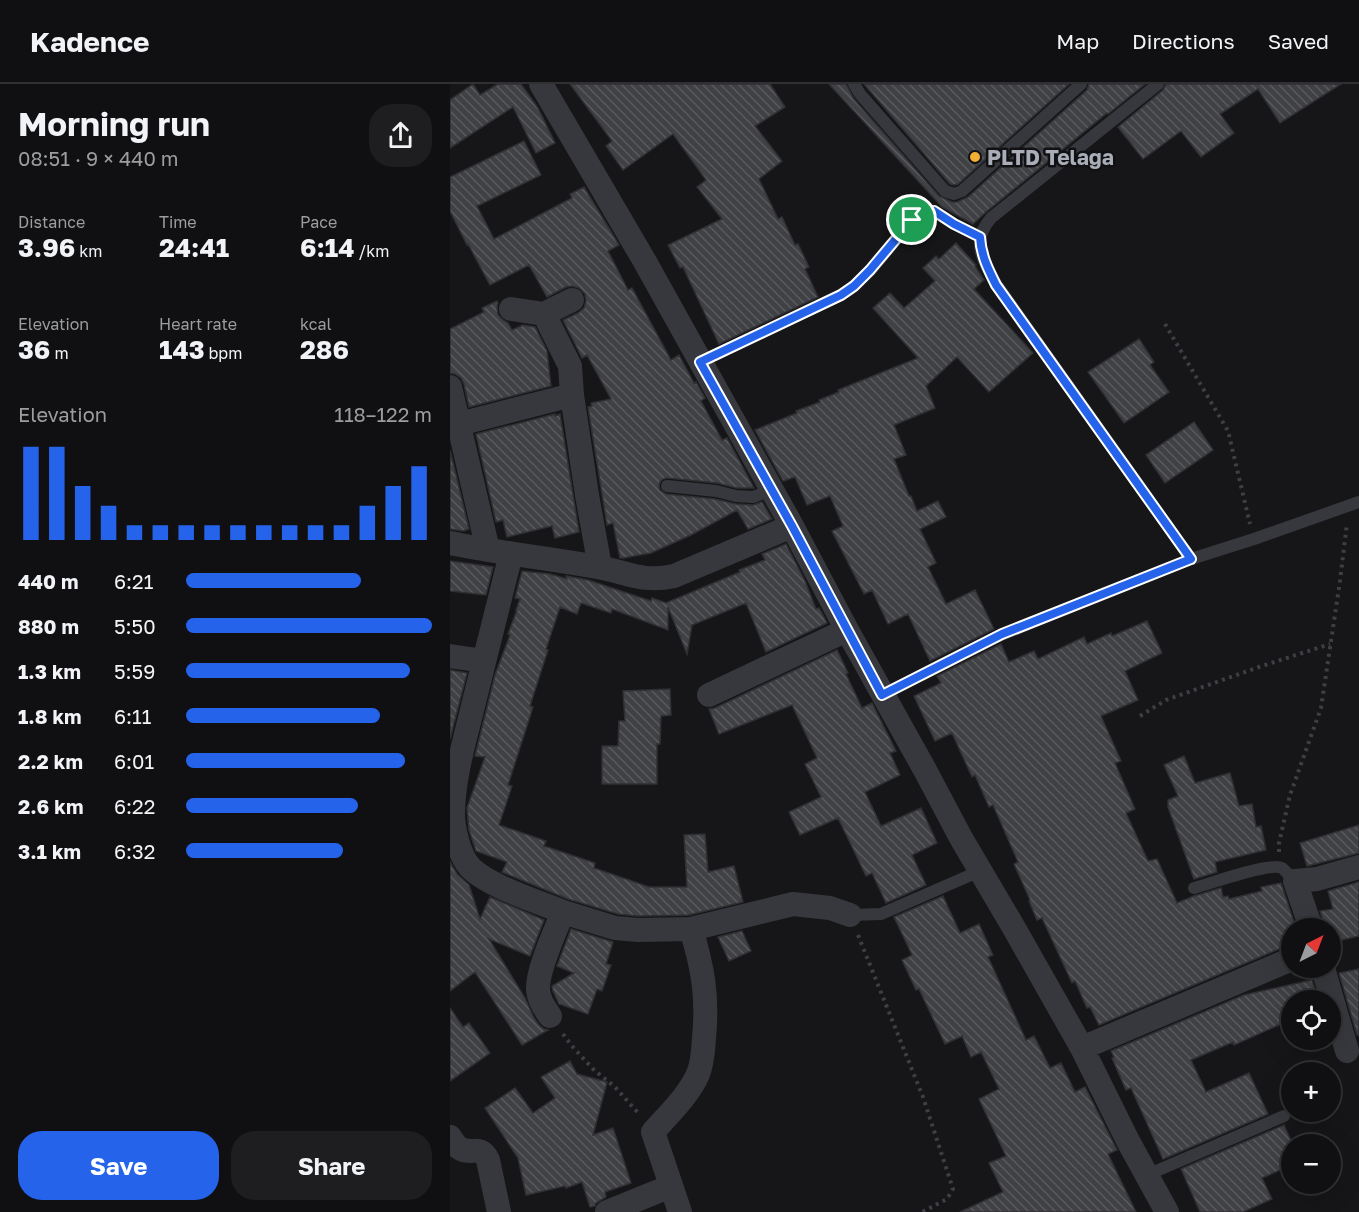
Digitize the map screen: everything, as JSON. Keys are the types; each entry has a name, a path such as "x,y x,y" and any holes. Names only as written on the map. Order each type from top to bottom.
{"street":[{"path":"541,84 644,260 792,526 882,695 1082,1048 1128,1141 1167,1212"},
{"path":"511,309 544,314 572,300"},
{"path":"544,314 570,366 572,395 600,567"},
{"path":"450,388 459,424 500,552 484,661 458,769 453,811 454,829 469,866 485,879 515,893 563,912 615,928 691,929 793,904 830,908 850,915"},
{"path":"459,424 572,395"},
{"path":"450,543 600,567 647,579 660,579 674,576 792,526"},
{"path":"709,695 847,630"},
{"path":"450,656 484,661"},
{"path":"1288,874 1317,879 1359,867"},
{"path":"1288,874 1307,918"},
{"path":"550,1017 538,992 539,976 563,912"},
{"path":"680,1212 653,1132 681,1101 697,1075 702,1060 706,997 703,972 691,929"},
{"path":"1082,1048 1281,964"},
{"path":"1326,978 1347,1051"},
{"path":"450,1137 463,1150 480,1150 485,1154 499,1212"},
{"path":"607,1212 670,1186"}],"lane":[{"path":"854,84 860,94 945,191 954,194 962,191 1081,84"},
{"path":"1158,84 991,218 983,227 980,237 981,250 996,285 1191,559"},
{"path":"700,362 841,295 854,286 912,220 923,213 934,211 980,237"},
{"path":"667,486 753,497 772,490"},
{"path":"882,695 1002,634 1191,559 1354,504"},
{"path":"1194,888 1256,869 1288,874"},
{"path":"850,915 881,914 980,871"},
{"path":"1147,1175 1281,1117"}],"path":[{"path":"1165,324 1228,431 1254,539"},
{"path":"1288,874 1279,843 1290,795 1321,708 1354,504"},
{"path":"1140,716 1166,700 1330,644"},
{"path":"850,915 923,1097 953,1189 947,1199 922,1212"},
{"path":"550,1017 572,1046 615,1088 653,1132"}],"building":[{"path":"473,84 480,95 498,84 521,84 538,108 555,143 536,153 513,107 450,148 450,100"},
{"path":"570,84 770,84 785,107 755,126 782,161 759,179 778,219 782,217 795,245 798,244 809,267 805,269 818,297 719,344 683,267 680,268 668,245 722,219 697,187 706,180 673,134 623,170 606,146 612,141"},
{"path":"829,84 846,84 854,99 939,196 957,202 968,197 1087,90 1089,84 1145,84 973,224 942,207"},
{"path":"864,84 1069,84 958,184 954,185 950,184"},
{"path":"1166,84 1341,84 1280,123 1258,89 1220,114 1234,133 1201,157 1181,131 1143,159 1118,127 1163,90"},
{"path":"524,141 541,175 477,206 494,239 572,198 570,194 584,187 619,245 608,251 628,290 632,288 671,360 679,355 705,398 701,401 722,440 727,438 754,488 737,488 717,483 668,478 660,482 660,490 666,494 715,499 736,504 753,505 762,502 772,519 748,529 737,510 651,553 620,558 613,523 607,525 588,407 592,406 591,403 611,399 587,355 582,358 563,320 584,308 585,294 579,288 572,286 547,297 529,265 490,285 450,211 450,177"},
{"path":"956,243 976,265 984,280 974,289 1033,353 989,392 957,357 926,386 935,408 894,425 906,455 894,459 917,511 938,501 946,517 920,529 936,563 928,567 946,604 975,590 994,629 930,661 908,614 888,624 872,590 864,594 832,531 843,526 830,496 807,505 795,477 783,481 755,430 820,402 819,400 839,392 838,390 918,358 873,308 890,293 904,308 935,281 923,268 936,256 939,259"},
{"path":"497,301 498,315 508,323 512,330 523,325 535,327 547,351 551,386 469,407 461,378 450,373 450,329 484,312 482,308"},
{"path":"1139,339 1154,362 1150,365 1169,392 1124,423 1088,372"},
{"path":"555,414 555,416 560,414 579,532 555,538 552,526 507,537 503,520 496,522 476,434"},
{"path":"1194,422 1213,450 1165,483 1146,455"},
{"path":"450,450 469,529 463,531 450,529"},
{"path":"786,544 816,609 819,608 827,623 766,652 746,603 692,625 687,654 668,607 668,630 612,609 611,613 581,603 577,614 560,607 530,706 533,707 508,785 512,786 499,825 546,841 544,846 595,863 594,868 649,887 687,887 684,835 705,834 708,872 734,866 743,902 689,915 618,914 568,899 502,872 507,862 476,851 469,830 467,808 485,757 475,756 495,675 520,599 515,598 522,571 550,574 567,579 566,576 588,580 651,601 652,598 666,603 765,560 762,554"},
{"path":"450,561 493,567 486,595 450,591"},
{"path":"1147,621 1162,653 1125,671 1138,700 1101,716 1121,761 1115,763 1135,809 1126,813 1148,861 1157,859 1177,903 1221,888 1223,897 1228,896 1229,899 1262,891 1261,887 1281,883 1293,918 1281,918 1281,948 1099,1025 1090,1007 1087,1008 1075,981 1072,983 1042,918 1037,920 1014,864 1018,862 993,805 989,807 952,733 935,741 914,696 941,683 937,676 1001,644 1009,662 1034,651 1038,659 1084,637 1087,644 1111,633 1112,636"},
{"path":"837,650 862,708 872,703 896,751 890,753 900,775 865,792 881,826 921,808 937,843 912,855 926,885 886,903 872,873 866,876 838,818 800,835 789,812 821,797 805,764 817,758 792,705 719,734 709,709"},
{"path":"450,670 467,673 450,739"},
{"path":"670,689 671,715 661,716 660,744 657,744 657,784 602,784 602,746 618,746 619,721 625,721 623,691"},
{"path":"1184,756 1195,783 1230,773 1239,806 1252,804 1256,827 1261,826 1266,850 1215,862 1217,872 1194,879 1168,807 1168,800 1178,796 1164,765"},
{"path":"1359,825 1359,853 1307,866 1300,843"},
{"path":"450,862 457,874 469,885 480,919 490,897 544,920 530,956 489,939 525,998 534,1018 539,1025 548,1030 522,1045 475,972 450,991"},
{"path":"1359,882 1359,936 1341,940 1341,918 1322,918 1320,911 1333,909 1328,891"},
{"path":"943,896 960,933 979,924 993,955 988,957 1026,1040 1034,1036 1050,1068 1061,1063 1075,1092 1085,1087 1117,1150 1108,1154 1136,1212 960,1212 1003,1192 989,1163 1006,1156 979,1099 999,1089 981,1052 971,1057 962,1036 945,1044 919,989 916,990 902,960 912,955 894,917"},
{"path":"571,929 613,942 606,964 611,965 602,991 597,989 588,1014 559,1004 552,986 574,973 557,966"},
{"path":"742,931 751,951 729,961 718,937"},
{"path":"1359,969 1359,1035 1357,1035 1340,978 1341,973"},
{"path":"1312,980 1315,990 1281,990 1281,1024 1234,1045 1233,1042 1191,1060 1206,1092 1249,1073 1268,1114 1163,1159 1131,1088 1126,1090 1111,1051 1244,995"},
{"path":"450,1008 463,1027 469,1023 490,1053 450,1081"},
{"path":"570,1061 577,1074 607,1082 593,1135 613,1128 631,1183 605,1192 606,1197 595,1206 590,1207 582,1182 566,1188 565,1186 526,1195 518,1158 485,1108 515,1088 533,1113 555,1098 541,1077"},
{"path":"1284,1125 1288,1134 1281,1134 1281,1170 1262,1178 1272,1199 1243,1212 1200,1212 1181,1169"}],"place":[{"name":"PLTD Telaga","path":"975,157"}],"route":[{"path":"934,211 980,237 986,265 996,285 1191,559 1002,634 882,695 792,526 700,362 841,295 870,270 912,220 923,213 934,211"}]}
